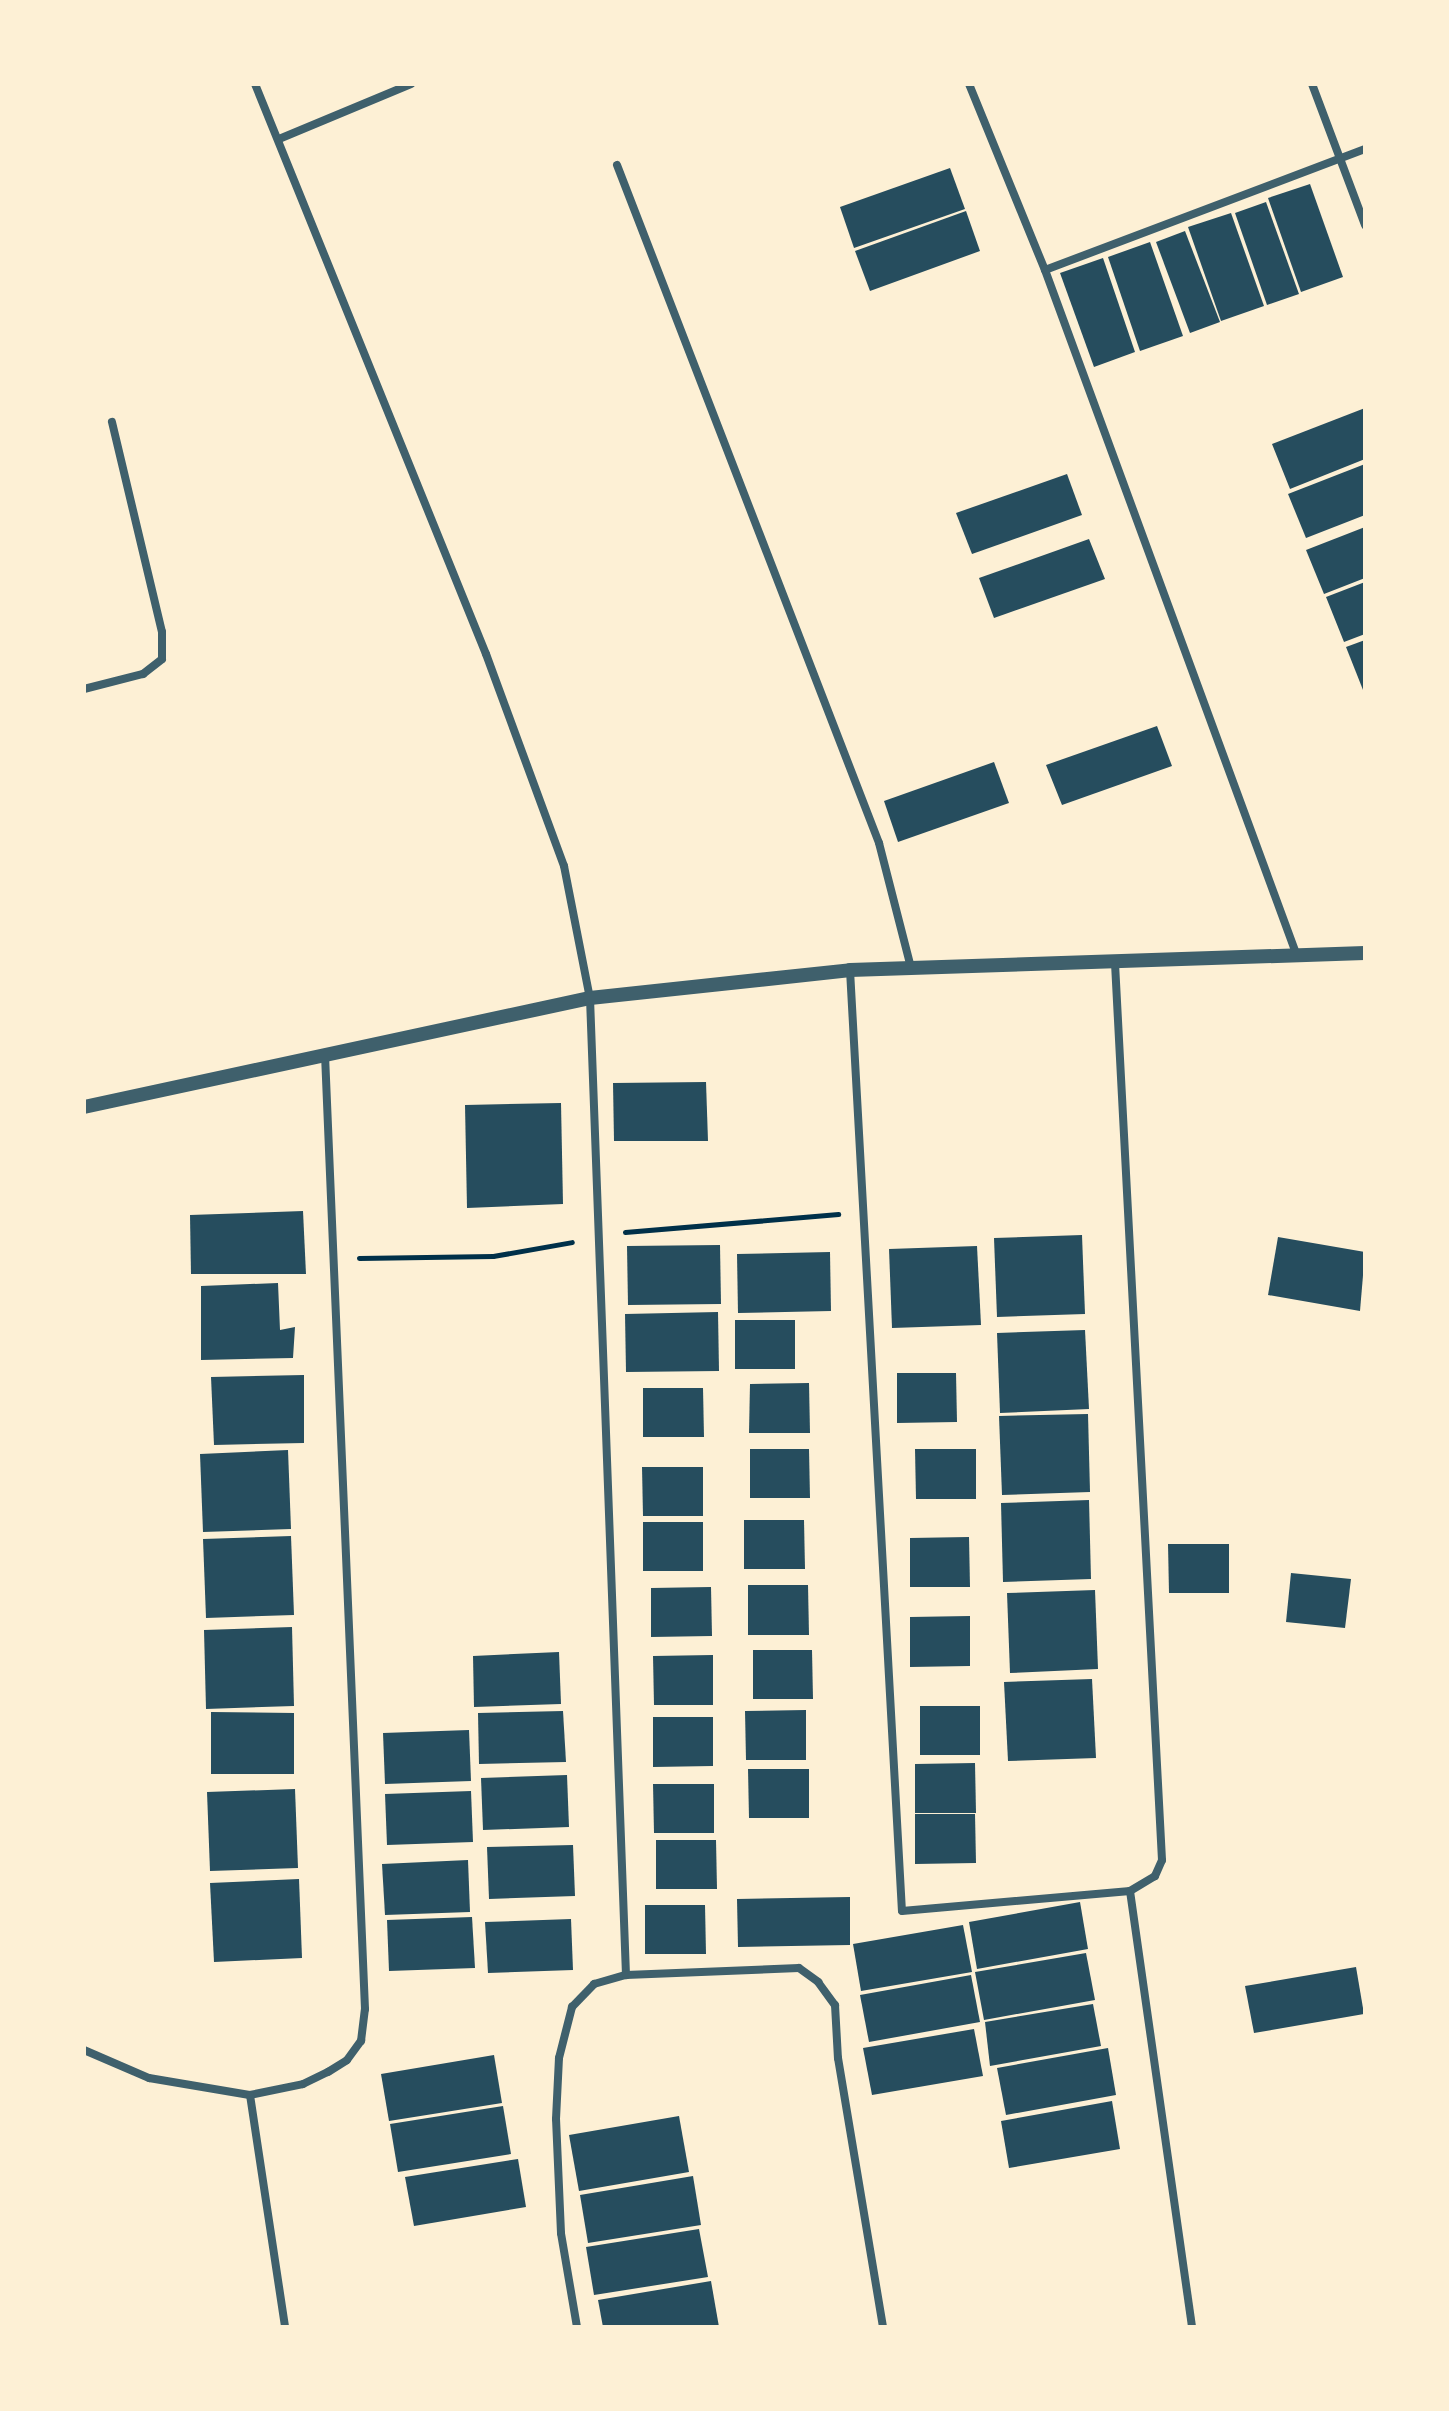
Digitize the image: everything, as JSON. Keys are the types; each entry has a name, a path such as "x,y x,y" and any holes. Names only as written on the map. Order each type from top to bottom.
{"street":[{"path":"255,84 564,866 590,998 626,1975"},
{"path":"279,139 411,84"},
{"path":"969,84 1045,270 1298,957"},
{"path":"1312,84 1365,225"},
{"path":"1045,270 1365,149"},
{"path":"617,165 879,843 911,968"},
{"path":"84,689 143,674 162,659 162,632 112,422"},
{"path":"84,1107 325,1052 590,998 850,970 1365,953"},
{"path":"850,970 902,1911 1130,1891 1155,1876 1162,1860 1115,963"},
{"path":"84,2050 149,2078 250,2095 303,2084 347,2060 361,2041 365,2009 325,1052"},
{"path":"1130,1891 1192,2327"},
{"path":"577,2327 561,2233 559,2058 572,2007 594,1984 626,1975 799,1968 835,2005 838,2058 883,2327"},
{"path":"250,2095 285,2327"}],"building":[{"path":"950,168 965,209 854,248 840,207"},
{"path":"1310,184 1343,277 1301,292 1268,198"},
{"path":"1266,202 1299,294 1267,305 1235,213"},
{"path":"966,211 980,251 870,291 855,251"},
{"path":"1231,213 1264,306 1221,321 1188,227"},
{"path":"1185,231 1220,322 1190,333 1156,242"},
{"path":"1150,242 1183,336 1140,351 1108,257"},
{"path":"1103,258 1135,352 1094,367 1060,273"},
{"path":"1365,408 1365,459 1290,489 1272,444"},
{"path":"1365,464 1365,515 1306,538 1288,494"},
{"path":"1067,474 1082,515 972,554 956,513"},
{"path":"1365,527 1365,578 1324,594 1306,550"},
{"path":"1089,539 1105,579 994,618 979,578"},
{"path":"1365,582 1365,634 1344,642 1326,597"},
{"path":"1365,640 1365,695 1346,647"},
{"path":"1157,726 1172,766 1062,805 1046,765"},
{"path":"994,762 1009,803 898,842 884,801"},
{"path":"706,1082 708,1141 614,1141 613,1083"},
{"path":"561,1103 563,1204 467,1208 465,1105"},
{"path":"303,1211 306,1274 191,1274 190,1215"},
{"path":"1082,1235 1085,1314 997,1317 994,1238"},
{"path":"1278,1237 1365,1252 1360,1311 1268,1295"},
{"path":"720,1245 721,1304 628,1305 627,1246"},
{"path":"977,1246 981,1325 892,1328 889,1249"},
{"path":"830,1252 831,1311 738,1313 737,1254"},
{"path":"278,1283 280,1330 295,1327 293,1358 201,1360 201,1286"},
{"path":"718,1312 719,1371 626,1372 625,1314"},
{"path":"735,1320 795,1320 795,1369 735,1369"},
{"path":"1085,1330 1089,1409 1000,1413 997,1333"},
{"path":"897,1373 956,1373 957,1422 897,1423"},
{"path":"304,1375 304,1443 214,1445 211,1377"},
{"path":"809,1383 810,1433 749,1433 750,1384"},
{"path":"643,1388 703,1388 704,1437 643,1437"},
{"path":"1088,1414 1090,1492 1002,1495 999,1416"},
{"path":"750,1449 809,1449 810,1498 750,1498"},
{"path":"915,1449 976,1449 976,1499 916,1499"},
{"path":"288,1450 291,1529 203,1532 200,1454"},
{"path":"642,1467 703,1467 703,1516 643,1516"},
{"path":"1089,1500 1091,1579 1003,1582 1001,1503"},
{"path":"744,1520 804,1520 805,1569 744,1569"},
{"path":"643,1522 703,1522 703,1571 643,1571"},
{"path":"291,1536 294,1615 206,1618 203,1539"},
{"path":"969,1537 970,1587 910,1587 910,1538"},
{"path":"1168,1544 1229,1544 1229,1593 1169,1593"},
{"path":"1291,1573 1351,1579 1345,1628 1286,1622"},
{"path":"748,1585 808,1585 809,1635 748,1635"},
{"path":"711,1587 712,1636 651,1637 651,1588"},
{"path":"1095,1590 1098,1669 1010,1673 1007,1593"},
{"path":"970,1616 970,1666 910,1667 910,1617"},
{"path":"292,1627 294,1706 206,1709 204,1630"},
{"path":"753,1650 812,1650 813,1699 753,1699"},
{"path":"559,1652 561,1704 474,1707 473,1656"},
{"path":"713,1655 713,1705 654,1705 653,1656"},
{"path":"1092,1679 1096,1758 1008,1761 1004,1682"},
{"path":"920,1706 980,1706 980,1755 920,1755"},
{"path":"806,1710 806,1760 746,1760 745,1711"},
{"path":"563,1711 566,1762 479,1764 478,1713"},
{"path":"211,1712 294,1713 294,1774 211,1774"},
{"path":"653,1717 713,1717 713,1766 653,1767"},
{"path":"469,1730 471,1781 385,1784 383,1733"},
{"path":"975,1763 976,1813 915,1813 915,1764"},
{"path":"748,1769 809,1769 809,1818 749,1818"},
{"path":"567,1775 569,1827 483,1830 481,1778"},
{"path":"653,1784 714,1784 714,1833 654,1833"},
{"path":"295,1789 298,1868 210,1871 207,1792"},
{"path":"471,1791 473,1842 387,1845 385,1794"},
{"path":"915,1814 975,1814 976,1863 915,1864"},
{"path":"656,1840 716,1840 717,1889 656,1889"},
{"path":"573,1845 575,1896 489,1899 487,1847"},
{"path":"468,1860 470,1912 385,1915 382,1864"},
{"path":"299,1879 302,1958 214,1962 210,1883"},
{"path":"850,1897 850,1945 738,1947 737,1899"},
{"path":"1080,1902 1088,1949 977,1969 969,1922"},
{"path":"645,1905 705,1905 706,1954 645,1954"},
{"path":"472,1917 475,1968 389,1971 387,1920"},
{"path":"571,1919 573,1970 488,1973 485,1922"},
{"path":"963,1925 972,1972 861,1991 853,1944"},
{"path":"1086,1953 1095,2000 984,2020 975,1972"},
{"path":"1356,1967 1364,2014 1254,2033 1245,1986"},
{"path":"971,1975 980,2022 869,2042 860,1995"},
{"path":"1093,2004 1101,2046 990,2066 985,2022"},
{"path":"974,2029 983,2076 872,2095 863,2048"},
{"path":"1108,2048 1116,2095 1006,2115 997,2068"},
{"path":"494,2055 502,2103 389,2121 381,2074"},
{"path":"1112,2101 1120,2149 1009,2168 1001,2121"},
{"path":"503,2106 511,2154 398,2172 390,2124"},
{"path":"679,2116 689,2172 579,2191 569,2135"},
{"path":"518,2159 526,2207 414,2226 405,2177"},
{"path":"693,2176 701,2225 588,2243 580,2195"},
{"path":"699,2229 708,2277 594,2295 586,2247"},
{"path":"711,2281 719,2327 603,2327 598,2300"}]}
